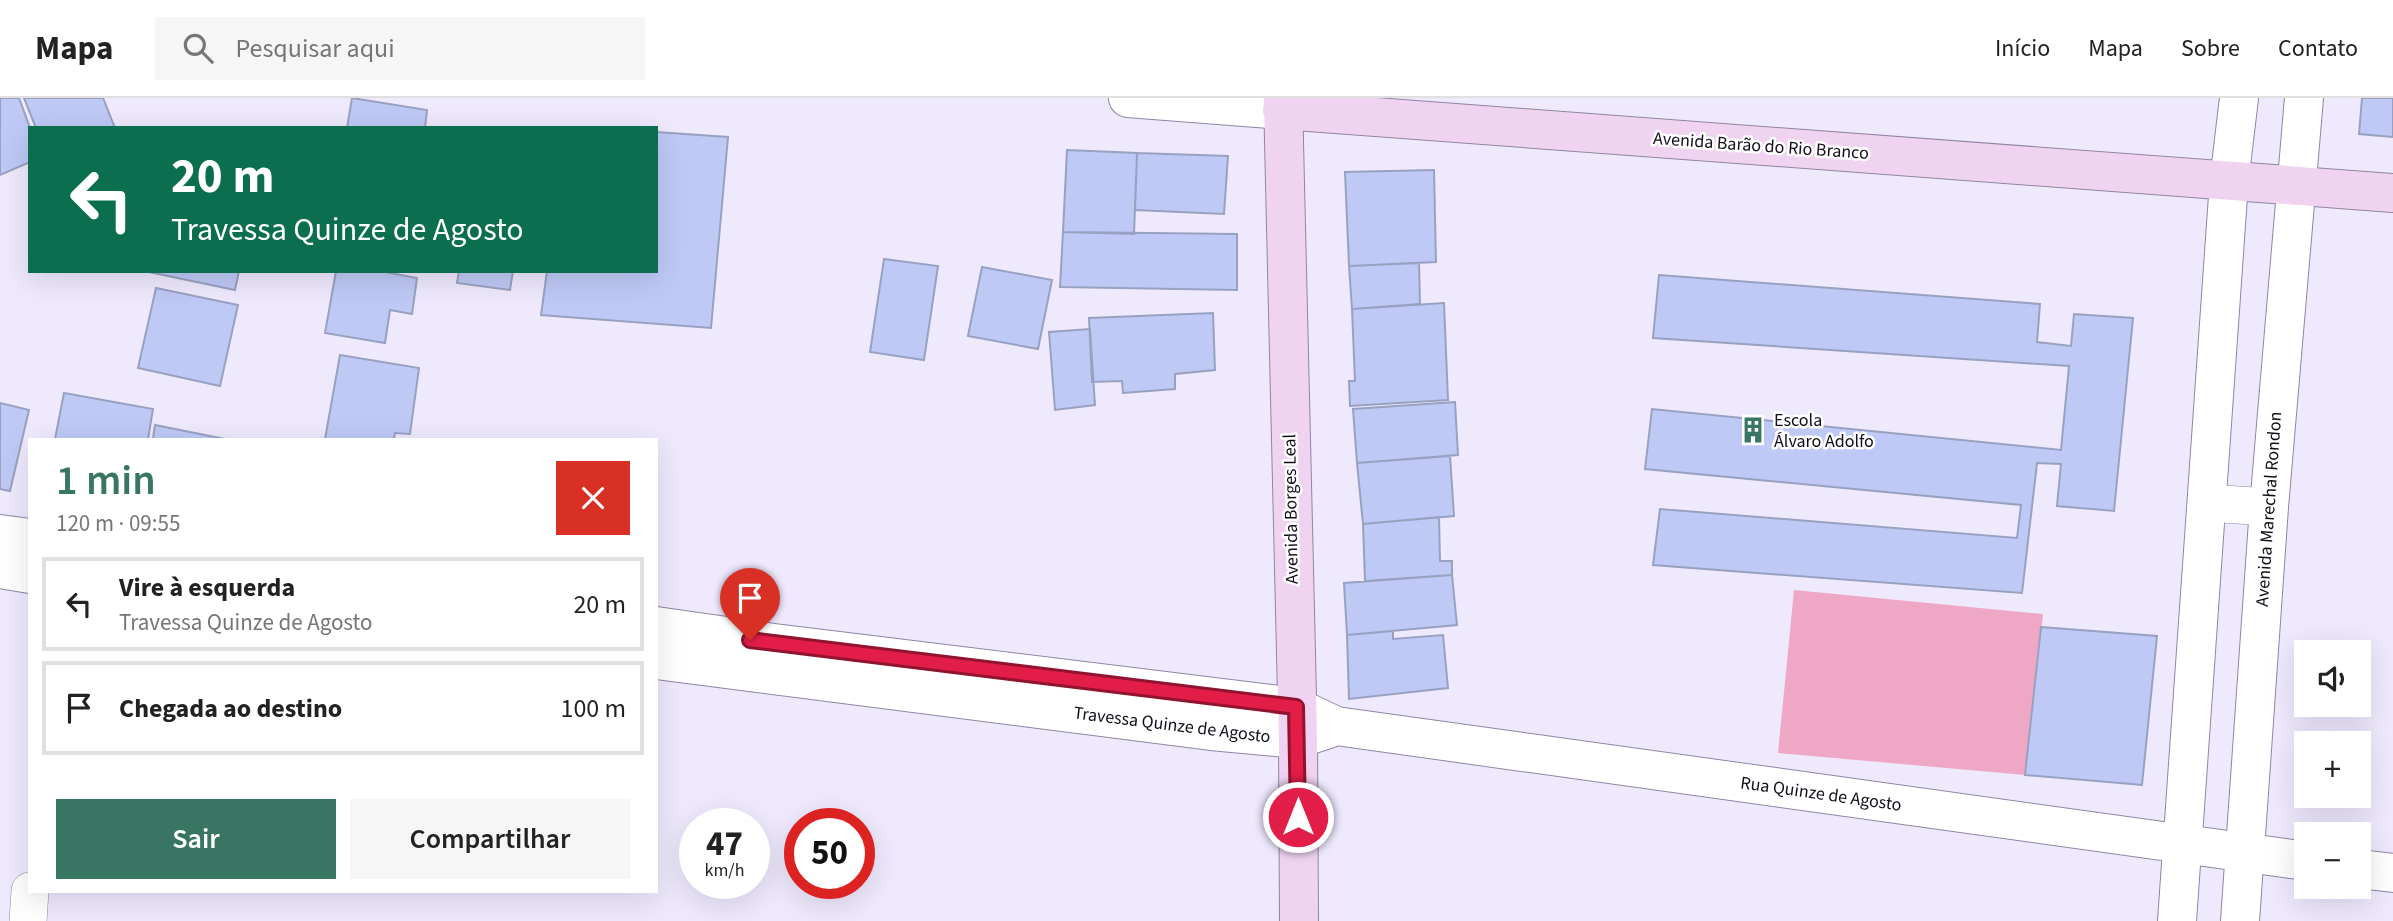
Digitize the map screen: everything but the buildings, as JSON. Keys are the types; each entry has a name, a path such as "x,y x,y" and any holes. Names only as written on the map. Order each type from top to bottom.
{"main road":[{"name":"Avenida Barão do Rio Branco","path":"1282,104 2229,182 2393,193"},
{"name":"Avenida Borges Leal","path":"1282,104 1297,723 1298,921"}],"street":[{"name":"Avenida Barão do Rio Branco","path":"1128,98 1282,104"},
{"path":"2177,921 2229,182 2239,98"},
{"name":"Avenida Marechal Rondon","path":"2240,921 2269,507 2304,98"},
{"path":"2207,503 2269,507"},
{"path":"0,534 28,538"},
{"path":"0,569 28,574"},
{"name":"Travessa Quinze de Agosto","path":"658,626 773,659"},
{"name":"Travessa Quinze de Agosto","path":"658,660 773,659 1336,726"},
{"name":"Rua Quinze de Agosto","path":"1336,726 2294,859"},
{"path":"2371,870 2393,873"},
{"path":"28,921 30,893"}],"shaded area":[{"path":"1794,590 2043,614 2025,775 1778,753"}],"place":[{"name":"Escola Álvaro Adolfo","path":"1753,430"}],"route":[{"path":"750,640 1296,707 1298,817"}]}
